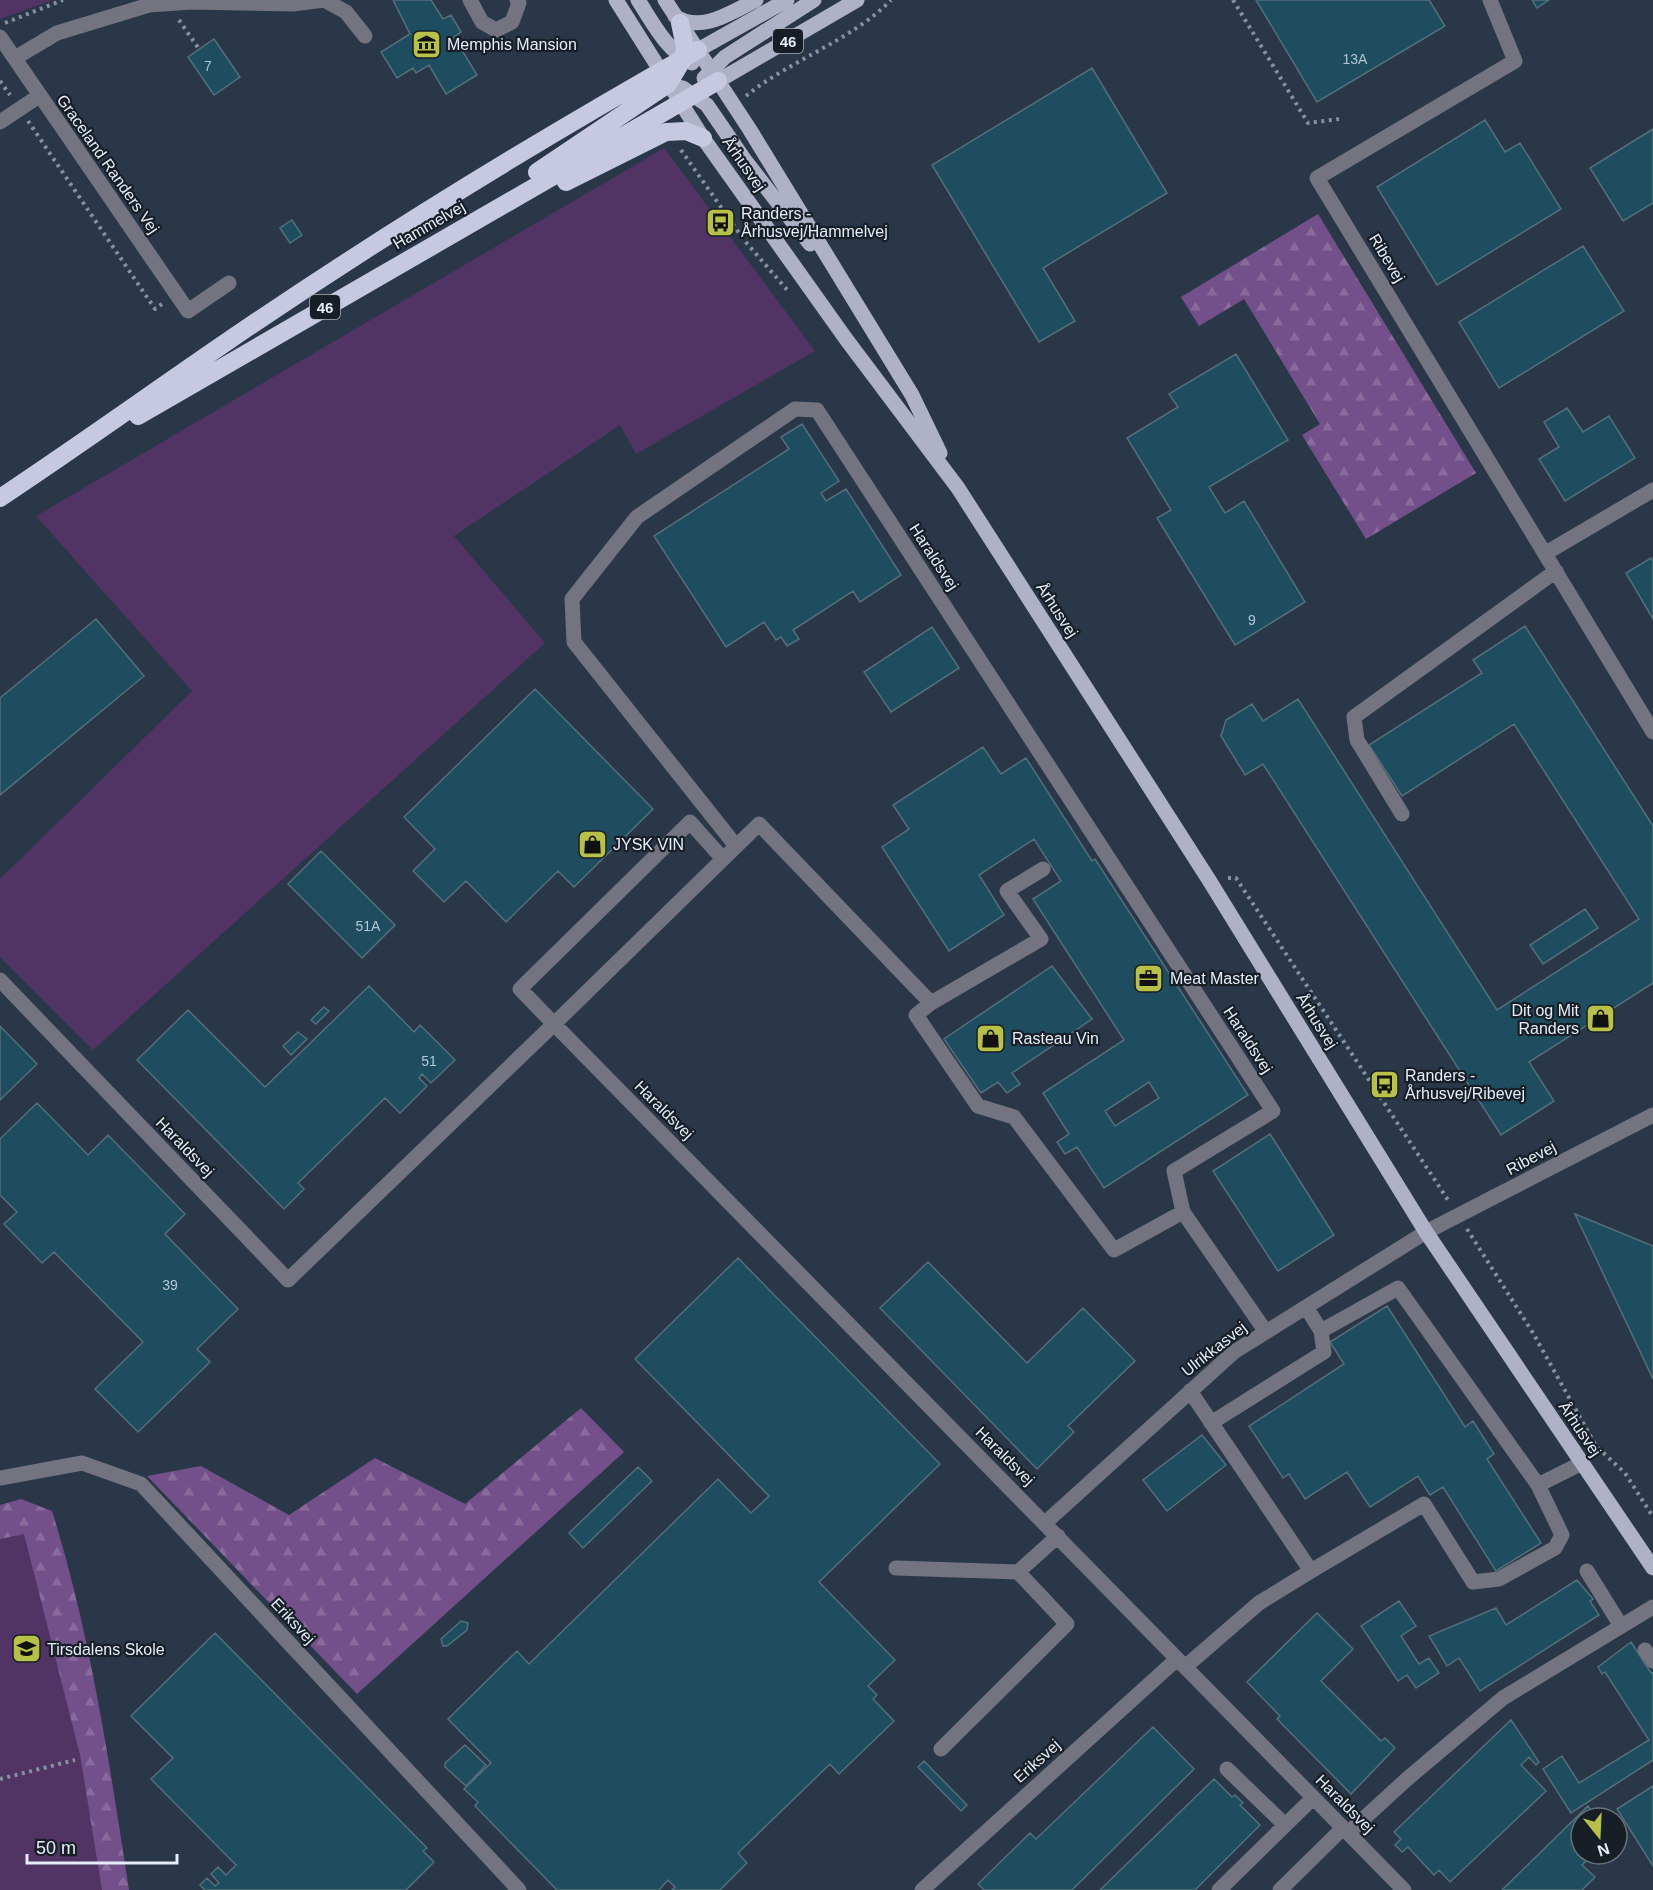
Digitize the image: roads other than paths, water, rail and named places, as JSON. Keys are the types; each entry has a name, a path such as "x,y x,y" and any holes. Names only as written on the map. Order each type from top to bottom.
{"highway":[{"path":"367,283 638,107 664,78 691,55 685,47 678,19"},
{"name":"Hammelvej","path":"21,484 688,98 714,75"},
{"name":"Hammelvej","path":"0,498 229,340 413,219 636,85 664,78"},
{"path":"367,283 666,132 686,131 701,134"}],"main road":[{"name":"Århusvej","path":"616,0 664,78 688,98 701,134 846,339 958,488 1209,880 1426,1232 1653,1568"},
{"path":"638,0 665,41 691,55 714,75 740,47 814,0"},
{"path":"665,0 678,19 698,23 713,21 756,0"},
{"name":"46","path":"691,55 787,0"},
{"name":"Hammelvej","path":"714,75 741,68 857,0"},
{"name":"Århusvej","path":"714,75 912,396 958,488"},
{"path":"688,98 707,105 744,159 857,306"}],"street":[{"path":"15,58 57,33 149,5 172,3 293,4 324,0 346,12 365,36"},
{"path":"470,0 482,22 496,30 512,21 519,3 517,0"},
{"name":"Ribevej","path":"1490,0 1515,61 1317,178 1653,732"},
{"name":"Graceland Randers Vej","path":"0,37 188,311 229,283"},
{"path":"0,122 39,96"},
{"name":"Haraldsvej","path":"736,846 574,642 572,599 637,517 795,410 817,410 1273,1111 1174,1171 1183,1212 1266,1332"},
{"path":"1546,554 1653,490"},
{"path":"1402,814 1357,740 1354,717 1556,571"},
{"name":"Haraldsvej","path":"723,859 690,822 520,989 1404,1890"},
{"name":"Haraldsvej","path":"0,980 288,1280 759,824 931,1003"},
{"path":"1043,869 1007,891 1041,939 931,1003 916,1015 978,1106 1014,1117 1114,1250 1183,1212"},
{"name":"Ribevej","path":"1426,1232 1653,1115"},
{"name":"Ulrikkasvej","path":"1045,1523 1234,1352 1426,1232"},
{"path":"1321,1331 1398,1288 1538,1485 1582,1463"},
{"path":"1211,1423 1324,1352 1321,1331 1306,1307"},
{"path":"1190,1391 1311,1571"},
{"name":"Eriksvej","path":"0,1478 82,1463 141,1484 519,1890"},
{"name":"Eriksvej","path":"922,1890 1181,1663 1258,1603 1424,1504 1473,1582 1499,1579 1555,1548 1562,1535 1538,1485"},
{"path":"896,1568 1018,1572 1058,1536"},
{"path":"1587,1571 1621,1626"},
{"path":"941,1749 1067,1624 1018,1572"},
{"path":"1280,1890 1503,1698 1653,1607"},
{"path":"1227,1769 1285,1825"},
{"path":"1219,1890 1313,1797"}],"place":[{"name":"Memphis Mansion","path":"426,44"},
{"name":"Randers - Århusvej/Hammelvej","path":"720,222"},
{"name":"JYSK VIN","path":"592,844"},
{"name":"Meat Master","path":"1149,978"},
{"name":"Dit og Mit Randers","path":"1600,1019"},
{"name":"Rasteau Vin","path":"991,1038"},
{"name":"Randers - Århusvej/Ribevej","path":"1384,1084"},
{"name":"Tirsdalens Skole","path":"26,1649"}]}
